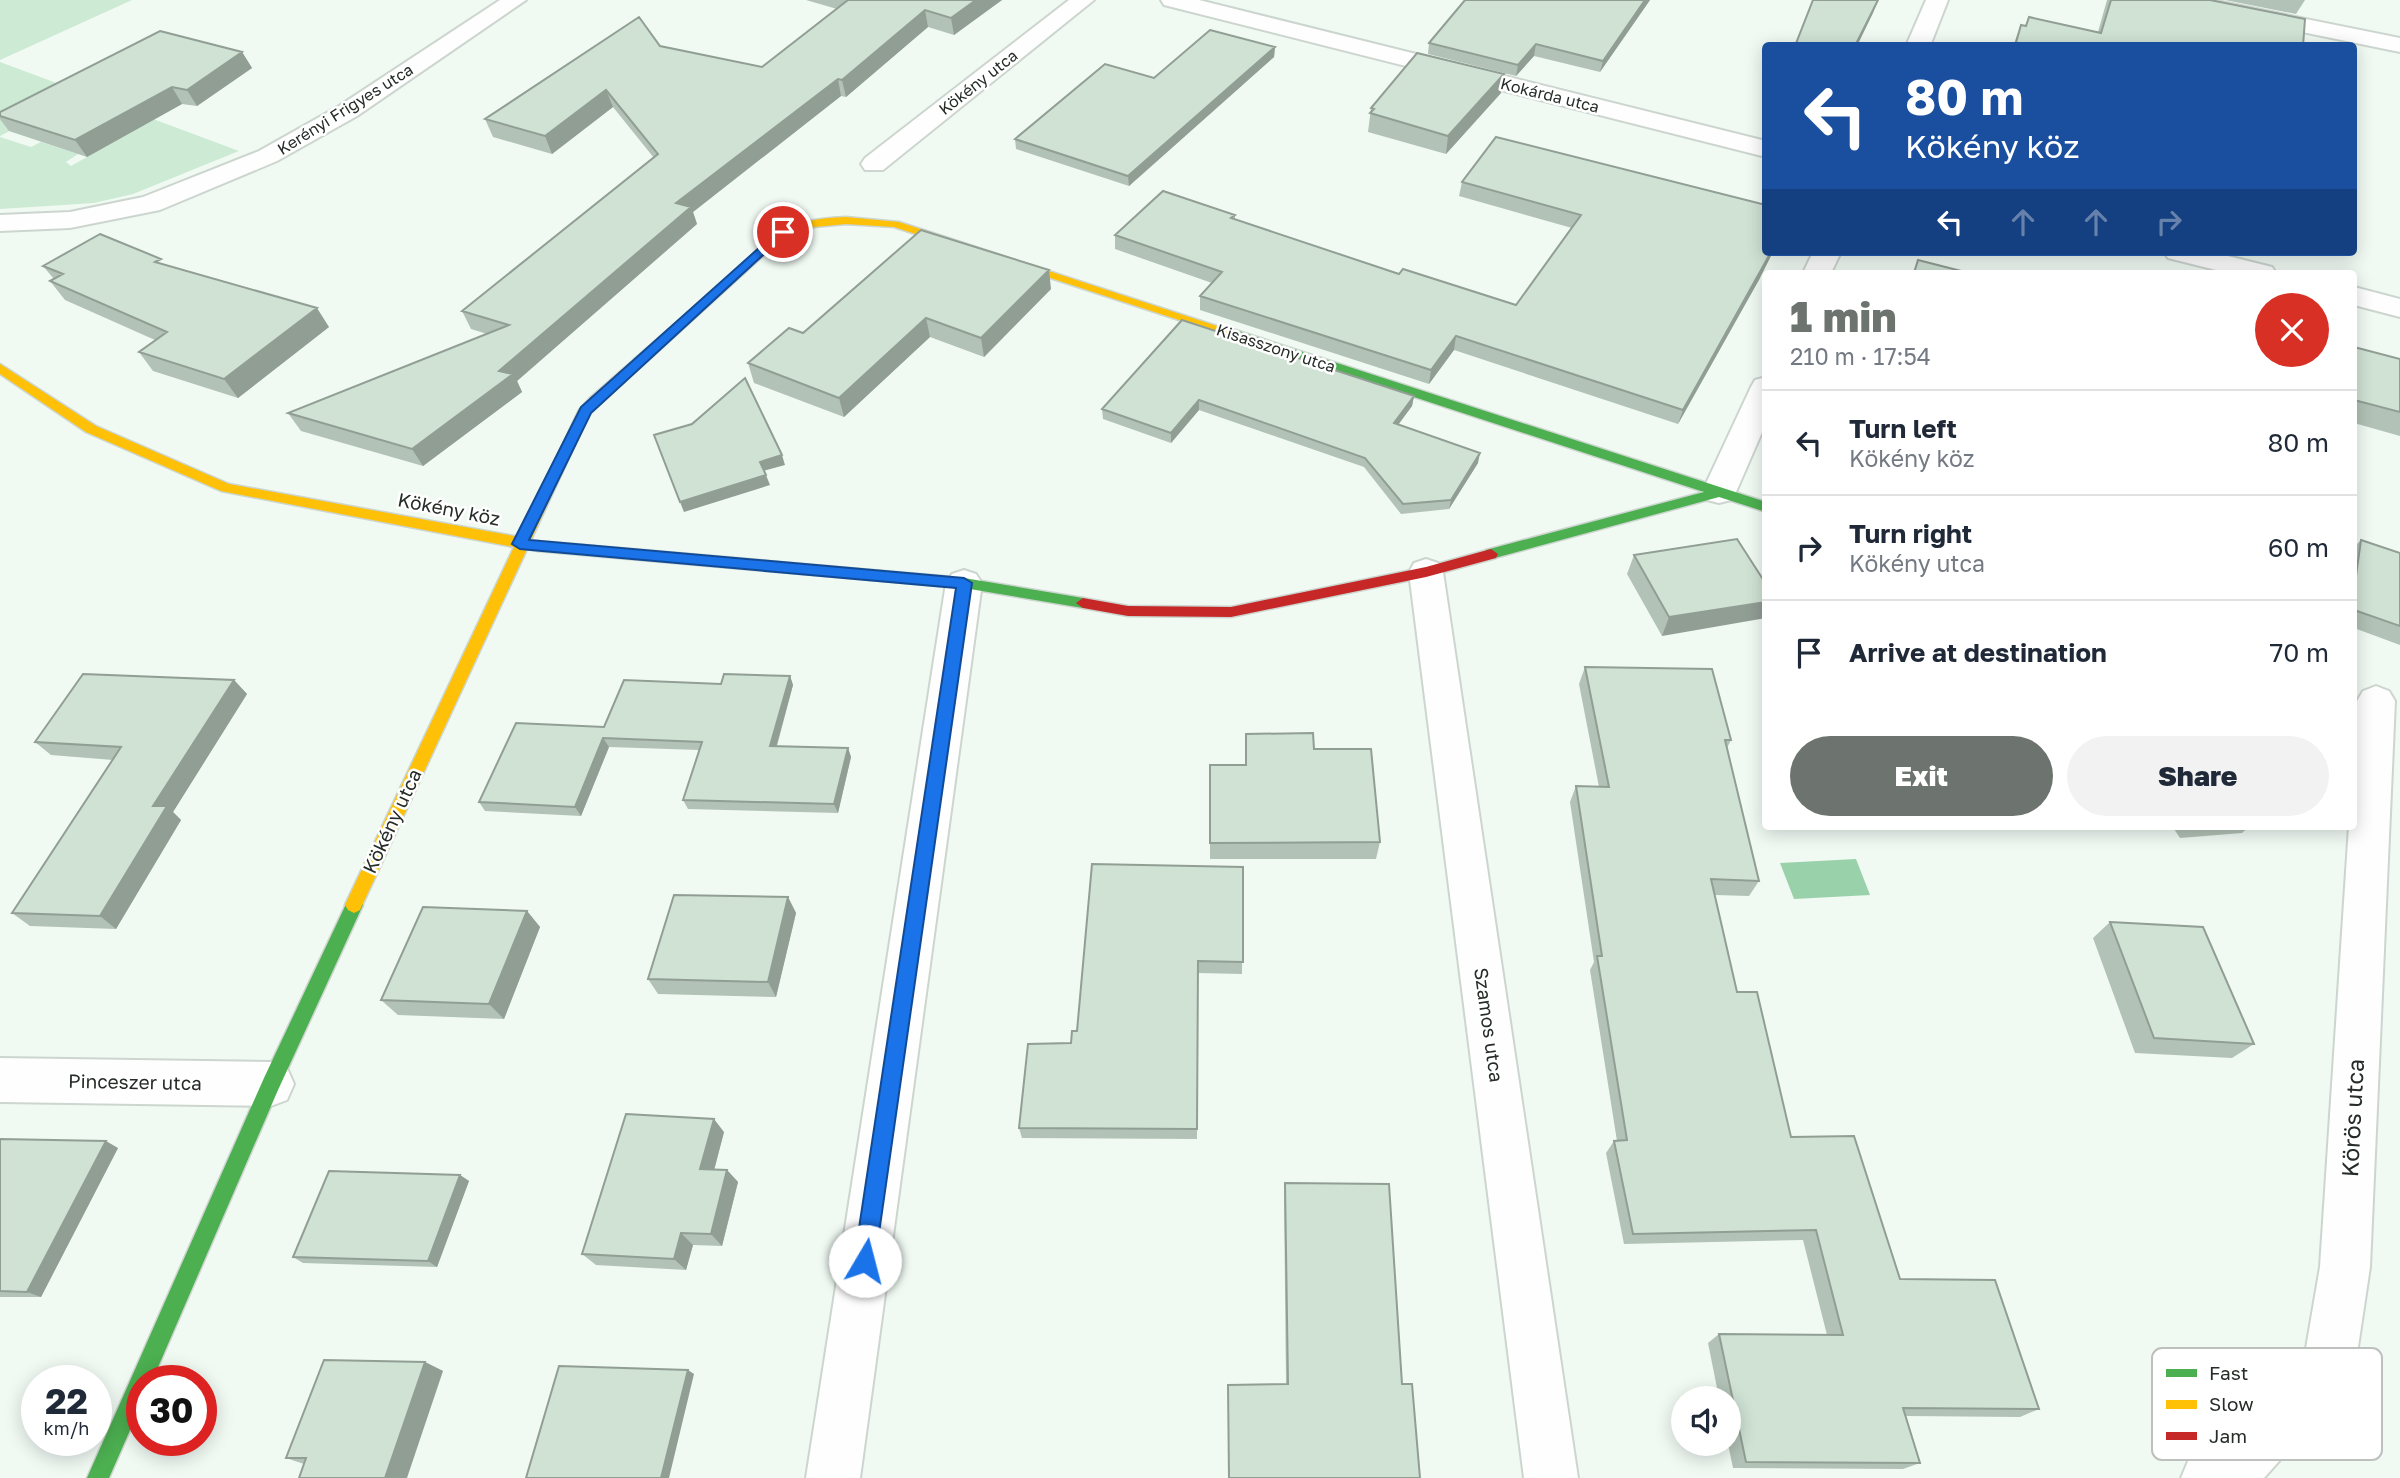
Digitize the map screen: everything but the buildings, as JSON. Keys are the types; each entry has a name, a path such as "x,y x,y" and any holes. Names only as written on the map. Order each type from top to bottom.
{"street":[{"name":"Kerényi Frigyes utca","path":"0,223 70,220 150,204 268,156 348,111 515,0"},
{"name":"Kökény utca","path":"874,164 1083,0"},
{"name":"Kokárda utca","path":"1172,0 1278,16 1762,148"},
{"path":"1920,42 1937,0"},
{"path":"2179,0 2400,45"},
{"name":"Kisasszony utca","path":"783,232 840,219 895,224 1762,506"},
{"name":"Kökény utca","path":"98,1478 271,1084 520,544 585,410 783,232"},
{"path":"2194,256 2250,270"},
{"path":"2357,297 2400,307"},
{"name":"Kökény köz","path":"0,368 49,398 91,429 226,488 520,544 964,583 1128,611 1231,612 1426,572 1719,492"},
{"path":"1719,492 1762,396"},
{"name":"Szamos utca","path":"1426,572 1552,1478"},
{"path":"833,1478 964,583"},
{"name":"Körös utca","path":"2332,1348 2345,1267 2377,701"},
{"name":"Pinceszer utca","path":"0,1080 271,1084"},
{"name":"Körös utca","path":"2208,1478 2237,1467 2243,1460"}],"shaded area":[{"path":"0,0 132,0 0,60"},
{"path":"0,62 239,151 133,194 94,203 0,209 0,137 31,147 41,142 78,154 66,162 71,166 140,127 64,103 0,136"},
{"path":"1856,859 1870,895 1794,899 1780,863"}],"traffic: fast":[{"path":"1229,332 1762,506"},
{"path":"1491,554 1719,492"},
{"path":"538,546 964,583 1083,603"},
{"path":"98,1478 271,1084 354,905"}],"traffic: slow":[{"path":"770,244 783,234 813,223 863,221 895,224 1229,332"},
{"path":"0,368 91,429 226,488 538,546"},
{"path":"354,905 585,410 595,401"}],"traffic: jam":[{"path":"595,401 770,244"},
{"path":"1083,603 1128,611 1231,612 1426,572 1491,554"}],"route":[{"path":"783,232 585,410 520,544 964,583 865,1261"}]}
